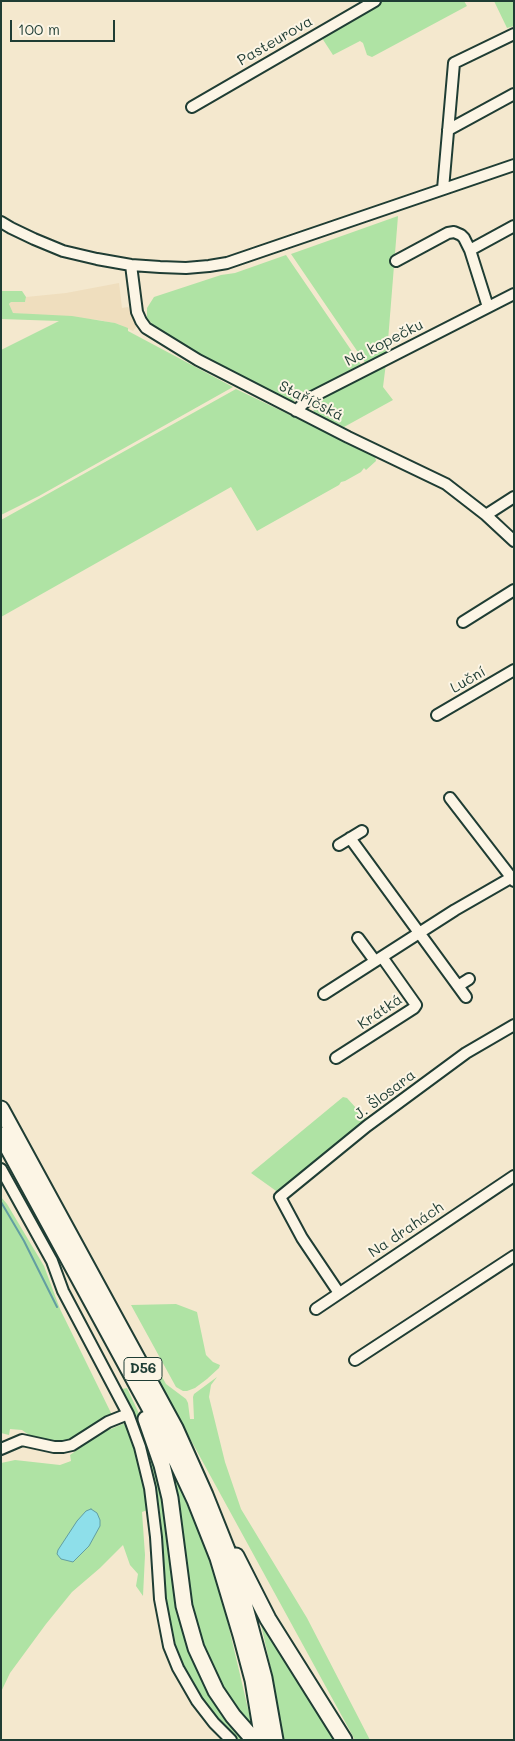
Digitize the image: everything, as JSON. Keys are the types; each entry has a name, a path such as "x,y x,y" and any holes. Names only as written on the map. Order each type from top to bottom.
{"highway":[{"name":"D56","path":"1,1109 175,1428 205,1495 229,1555 242,1596 264,1678 275,1740"},
{"name":"D56","path":"1,1135 168,1444 195,1500 218,1558 244,1644 263,1740"},
{"path":"111,1338 152,1433 162,1465 175,1527 184,1606 196,1648 216,1691 233,1716 254,1740"},
{"path":"205,1495 268,1620 344,1740"}],"street":[{"name":"Pasteurova","path":"192,107 375,1"},
{"path":"443,189 454,63 514,34"},
{"path":"448,130 514,94"},
{"path":"1,222 34,239 64,250 131,265 186,268 227,263 514,165"},
{"path":"470,250 514,226"},
{"path":"396,262 448,233 454,232 464,238 470,250 488,307"},
{"name":"Staříčská","path":"131,265 137,312 146,328 198,360 296,411 434,477 486,515 514,541"},
{"name":"Na kopečku","path":"296,411 308,399 514,294"},
{"path":"486,515 514,497"},
{"path":"463,622 514,590"},
{"name":"Luční","path":"437,715 514,670"},
{"path":"324,994 419,933 513,878 450,798"},
{"path":"339,845 362,831"},
{"path":"350,838 466,997"},
{"name":"Krátká","path":"336,1058 416,1005 379,959 358,938"},
{"path":"458,986 469,979"},
{"name":"J. Šlosara","path":"340,1294 302,1238 280,1197 367,1126 466,1053 514,1025"},
{"path":"1,1168 52,1261 63,1290 128,1414 140,1447 150,1488 160,1599 169,1646 178,1668 197,1701 231,1740"},
{"name":"Na drahách","path":"316,1309 514,1176"},
{"path":"355,1360 514,1256"},
{"path":"1,1450 22,1440 63,1447 72,1445 108,1422 128,1414"}],"shaded area":[{"path":"119,283 122,308 128,307 138,325 133,331 118,324 99,320 13,313 9,305 11,302 25,302 26,297 66,293"}],"green space":[{"path":"383,1 464,1 467,6 372,57 367,55 363,43 360,41 333,55 320,35"},
{"path":"494,1 514,1 514,26 507,28"},
{"path":"398,216 387,353 366,364 291,254"},
{"path":"286,255 362,366 348,374 346,372 338,376 338,378 292,402 196,352 154,326 147,318 147,308 154,297 221,275 235,273"},
{"path":"1,291 22,291 26,297 25,302 11,302 9,304 13,313 72,316 115,323 128,328 128,331 233,387 39,496 1,515 1,350 59,321 1,319"},
{"path":"386,363 383,387 393,400 344,427 314,413 315,401 319,398"},
{"path":"236,389 375,456 376,461 366,470 364,468 361,472 341,482 339,485 257,531 231,487 1,617 1,520"},
{"path":"343,1097 347,1098 366,1119 365,1124 279,1193 251,1173"},
{"path":"1,1197 44,1266 60,1309 112,1415 71,1442 62,1444 33,1438 22,1430 10,1429 9,1435 1,1433"},
{"path":"176,1304 197,1312 206,1355 213,1362 220,1365 207,1379 195,1388 187,1391 176,1387 131,1305"},
{"path":"151,1357 166,1384 186,1399 190,1419 194,1419 194,1394 217,1377 211,1385 209,1397 225,1462 241,1509 307,1618 370,1740 355,1740 147,1360"},
{"path":"127,1388 149,1435 159,1469 187,1639 199,1673 225,1715 244,1738 243,1740 237,1740 221,1726 191,1685 169,1628 161,1520 155,1481 143,1435 122,1389"},
{"path":"125,1423 130,1430 143,1470 150,1509 142,1512 145,1555 143,1596 136,1586 138,1574 130,1565 123,1545 72,1592 10,1673 1,1692 1,1463 15,1460 60,1465 71,1461 70,1455 88,1442 106,1431"},
{"path":"174,1474 206,1550 226,1615 253,1730 229,1701 196,1632 183,1569 179,1506"},
{"path":"261,1625 337,1740 282,1740 274,1682"}],"water":[{"path":"91,1509 97,1513 100,1526 89,1546 73,1562 61,1559 57,1554 58,1550 77,1521 86,1511"}],"waterway":[{"path":"1,1202 24,1241 57,1307"}]}
